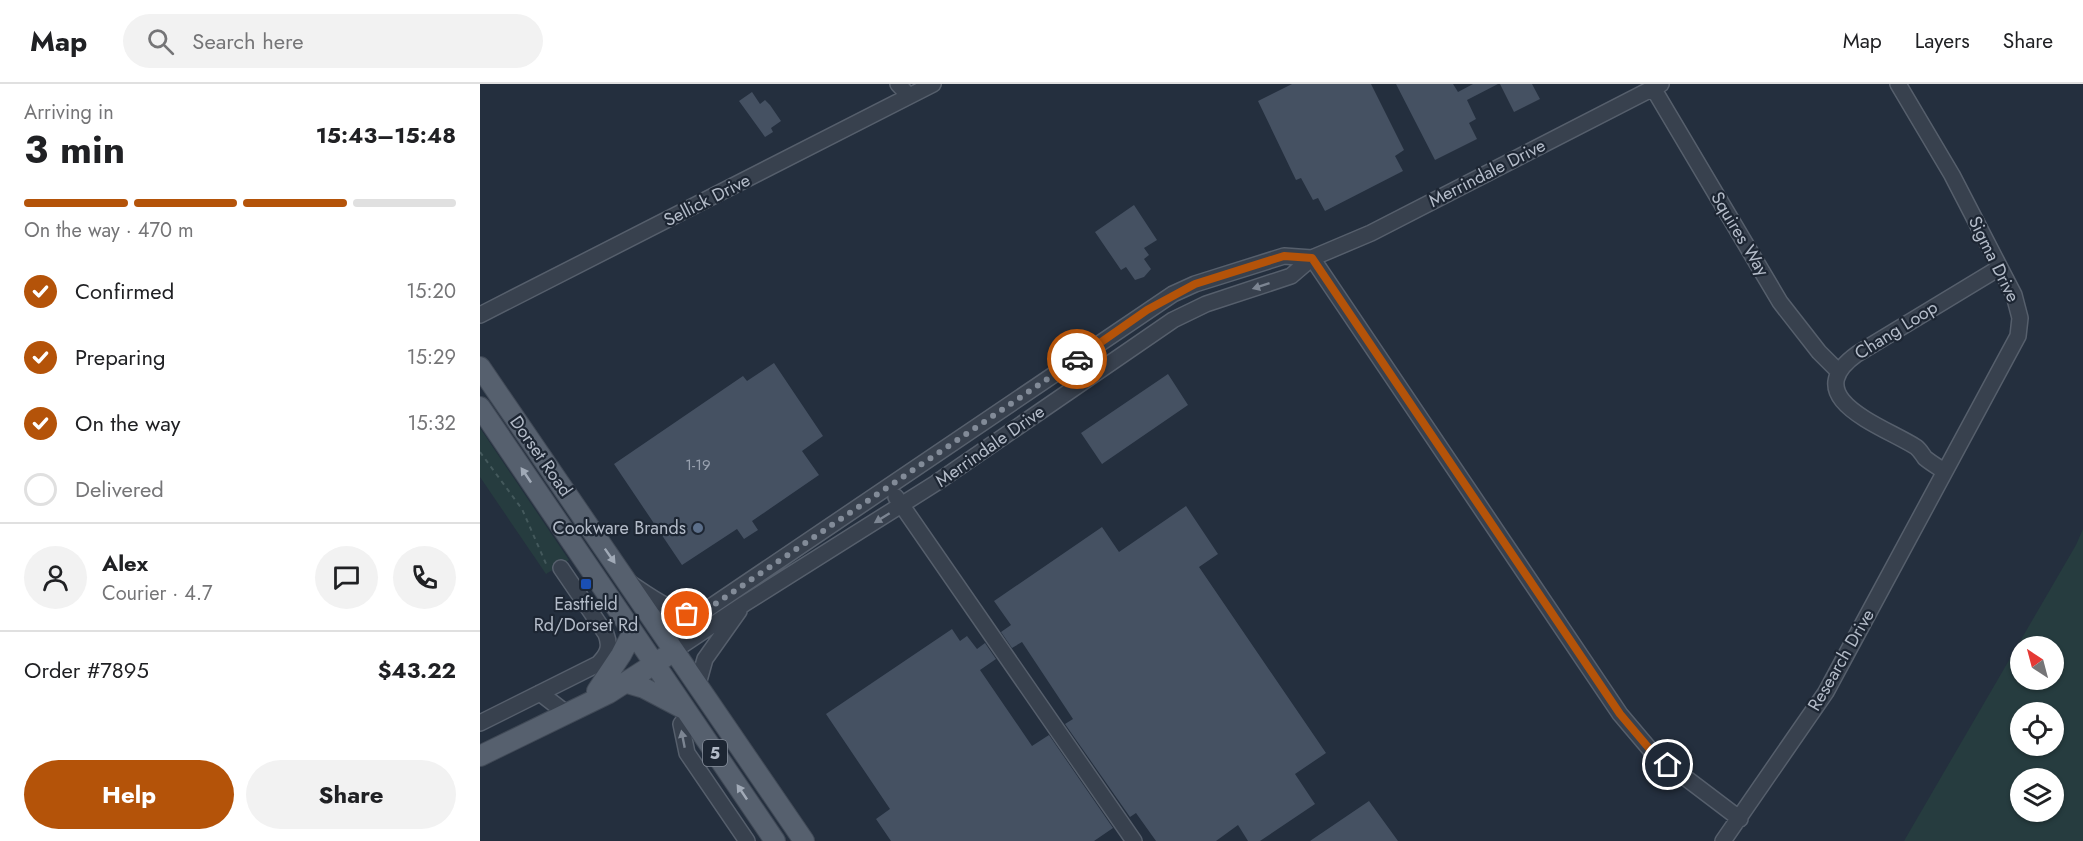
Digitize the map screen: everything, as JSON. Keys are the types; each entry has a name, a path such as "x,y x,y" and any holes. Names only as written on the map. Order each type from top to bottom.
{"main road":[{"name":"Dorset Road","path":"480,368 804,841"},
{"name":"Dorset Road","path":"480,407 632,634 775,841"},
{"path":"597,691 632,634"},
{"path":"573,709 671,644"},
{"path":"480,756 627,683 651,659"},
{"path":"627,683 644,688 688,712"}],"street":[{"path":"898,84 909,96"},
{"name":"Sellick Drive","path":"480,315 933,84"},
{"name":"Sigma Drive","path":"1898,84 1952,175 2018,307 2020,318 2018,336 1944,471"},
{"name":"Merrindale Drive","path":"671,644 744,604 902,506 1173,320 1206,304 1291,276 1312,258 1371,233 1657,86"},
{"name":"Squires Way","path":"1657,86 1780,302 1819,352 1838,371"},
{"name":"Merrindale Drive","path":"671,644 699,615 1173,294 1195,284 1284,256 1312,258"},
{"path":"1312,258 1620,714 1653,753 1740,819"},
{"name":"Chang Loop","path":"1944,471 1925,457 1918,448 1846,405 1835,389 1838,371 1857,354 1999,268"},
{"path":"1004,408 1017,427"},
{"name":"Research Drive","path":"1723,841 1826,692 1944,471"},
{"path":"889,487 1134,841"},
{"path":"480,723 598,664 608,652 610,643 555,569"},
{"path":"628,582 674,610 699,615"},
{"path":"698,684 705,659 744,604"},
{"path":"540,693 573,709"},
{"path":"688,712 681,724 687,753 747,841"}],"path":[{"path":"480,452 522,509 555,569"}],"green space":[{"path":"480,428 569,560 546,574 480,477"},
{"path":"2083,529 2083,841 1904,841 2010,659 2010,690 2064,690 2064,636 2023,636"}],"building":[{"path":"1292,84 1371,84 1404,150 1395,156 1403,171 1325,211 1318,198 1313,200 1301,178 1296,180 1258,101"},
{"path":"1396,84 1453,84 1458,92 1473,84 1498,84 1467,100 1476,119 1469,123 1477,139 1435,160"},
{"path":"1500,84 1532,84 1540,99 1514,112"},
{"path":"752,92 760,104 765,100 770,105 781,121 771,128 773,132 765,137 739,101"},
{"path":"1134,205 1157,240 1144,248 1149,255 1144,259 1151,269 1144,277 1135,280 1126,267 1121,270 1095,232"},
{"path":"774,363 823,436 802,451 819,475 752,521 758,530 744,539 737,529 682,565 614,464 743,376 747,381"},
{"path":"1168,374 1188,405 1102,464 1081,433"},
{"path":"1186,506 1218,554 1199,567 1326,753 1295,774 1315,804 1260,841 1248,841 1238,825 1216,841 1156,841 1136,813 1130,817 1065,724 1073,719 1022,642 1012,648 1001,632 1011,625 994,601 1102,527 1119,552"},
{"path":"952,629 960,641 967,636 977,649 985,643 996,659 980,670 1032,746 1049,735 1113,828 1094,841 891,841 876,819 890,809 826,714"},
{"path":"1369,801 1398,841 1310,841"}],"way so far":[{"path":"687,614 699,615 1077,359"}],"place":[{"name":"Cookware Brands","path":"698,528"},
{"name":"Eastfield Rd/Dorset Rd","path":"586,584"}],"route":[{"path":"1077,359 1147,310 1195,284 1284,256 1312,258 1620,714 1653,753 1668,765"}]}
